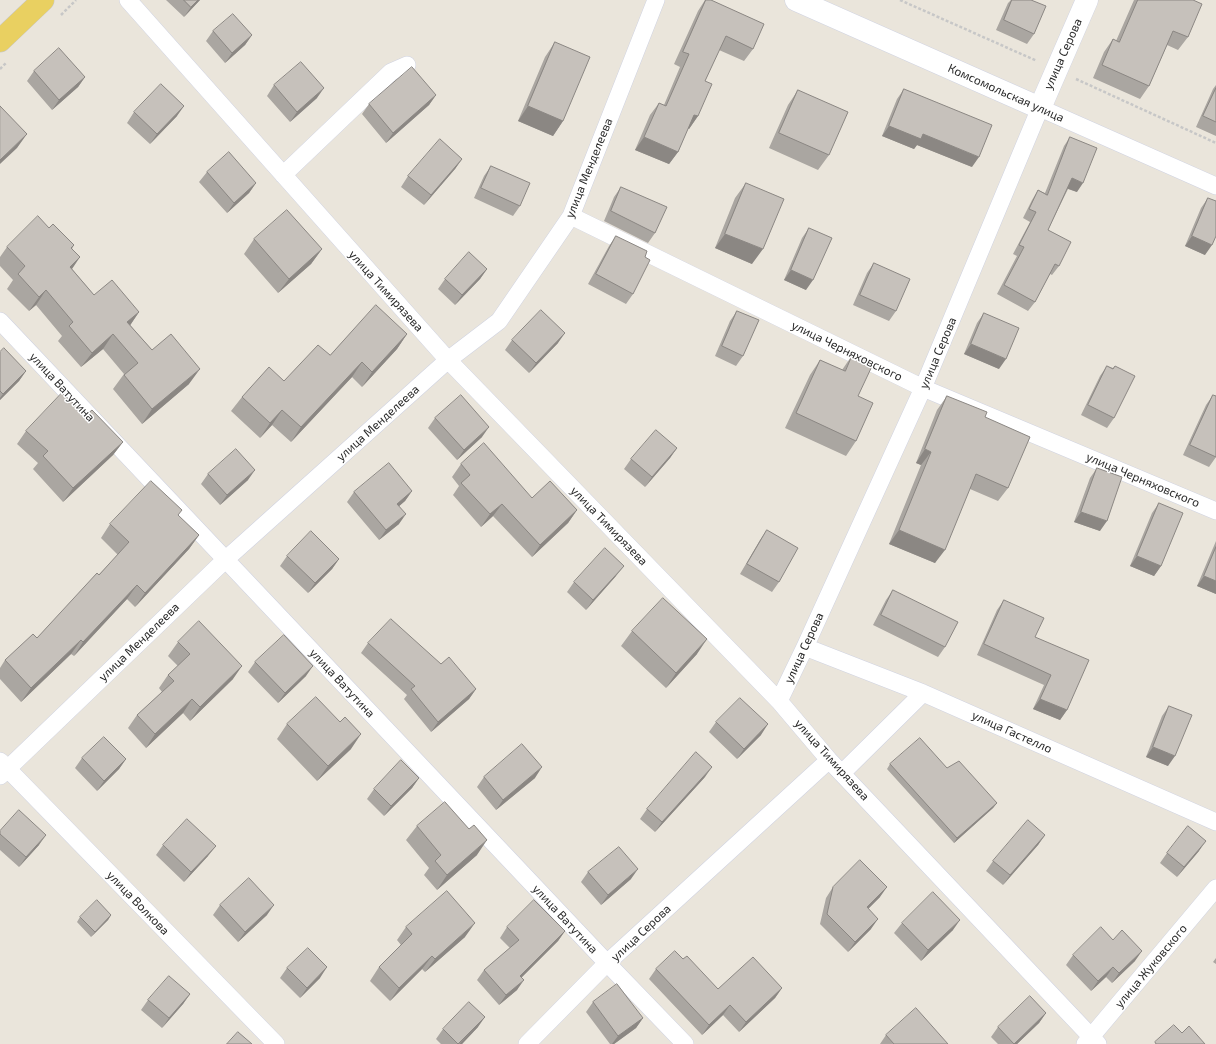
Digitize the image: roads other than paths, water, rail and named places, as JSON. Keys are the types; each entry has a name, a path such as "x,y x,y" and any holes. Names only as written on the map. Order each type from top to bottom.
{"main road":[{"path":"0,41 43,0"},
{"name":"Комсомольская улица","path":"796,0 1040,108"},
{"name":"улица Серова","path":"1040,108 1087,0"}],"street":[{"name":"улица Тимирязева","path":"128,0 448,360 779,701 829,760 1091,1042"},
{"name":"улица Менделеева","path":"2,769 225,560 448,360 499,321 571,216 656,0"},
{"path":"283,175 391,72 407,65"},
{"name":"Комсомольская улица","path":"1040,108 1216,186"},
{"name":"улица Серова","path":"779,701 923,388 1040,108"},
{"name":"улица Черняховского","path":"571,216 923,388 1216,511"},
{"name":"улица Ватутина","path":"0,321 685,1044"},
{"name":"улица Гастелло","path":"805,647 923,693 1216,822"},
{"path":"842,773 923,693"},
{"name":"улица Серова","path":"527,1044 607,963 829,760"},
{"name":"улица Волкова","path":"2,769 276,1044"},
{"name":"улица Жуковского","path":"1091,1042 1216,888"}]}
